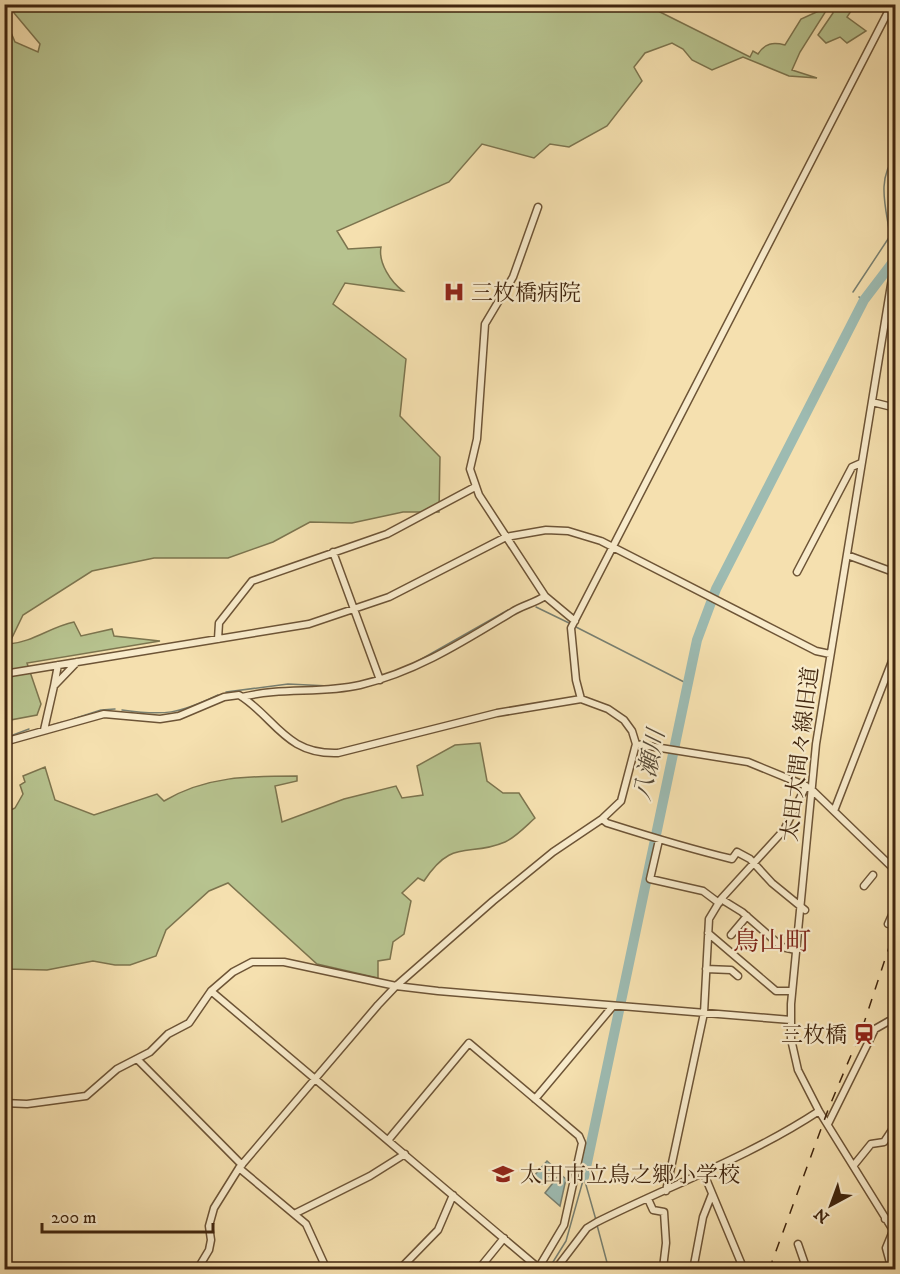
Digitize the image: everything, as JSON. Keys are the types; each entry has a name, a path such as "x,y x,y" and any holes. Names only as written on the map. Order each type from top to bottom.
{"street":[{"path":"581,699 576,680 572,641 575,621 891,7"},
{"path":"538,207 513,277 485,324 477,439 470,469 475,487 545,596 575,621"},
{"name":"太田大間々線旧道","path":"894,1233 819,1111 798,1070 791,1039 791,1020 796,950 802,908 809,788 896,254"},
{"path":"872,402 896,408"},
{"path":"797,572 852,467 861,463"},
{"path":"218,639 219,623 252,581 387,534 475,487"},
{"path":"4,674 309,624 388,597 506,537 533,531 557,530 587,536 613,547 816,651 830,654"},
{"path":"333,552 380,680"},
{"path":"847,555 896,573"},
{"path":"4,742 109,713 160,719 179,716 224,697 242,697 269,690 335,690 380,680 438,656 518,608 545,596"},
{"path":"834,811 896,651"},
{"path":"54,686 64,672 77,662"},
{"path":"44,730 58,665"},
{"path":"197,1269 209,1250 211,1240 209,1226 213,1208 240,1166 396,986 553,852 602,819 623,797 636,744 624,720 608,709 581,699 497,712 330,753 284,737 242,697"},
{"path":"636,744 748,762 809,788 896,871"},
{"path":"666,1191 704,1013 709,919 720,901 784,830 809,788"},
{"path":"602,819 607,823 656,839 732,859 737,852 755,863 772,883 802,908"},
{"path":"656,839 650,879 703,891 747,916 782,947 796,950"},
{"path":"864,886 873,875"},
{"path":"888,924 896,906"},
{"path":"730,935 747,916"},
{"path":"708,933 776,991 792,992"},
{"path":"4,1103 27,1104 82,1097 117,1069 150,1052 168,1034 189,1023 211,991 241,966 259,961 300,965 396,986 791,1020"},
{"path":"706,969 731,970 738,976"},
{"path":"211,991 540,1268 564,1225 582,1143 579,1136 469,1043 389,1139"},
{"path":"535,1099 614,1006"},
{"path":"828,1124 875,1029 889,1021 896,1021"},
{"path":"137,1059 240,1166 296,1213 309,1228 327,1269"},
{"path":"555,1269 587,1228 784,1134 819,1111"},
{"path":"854,1165 871,1144 884,1142 896,1124"},
{"path":"296,1213 370,1176 405,1154"},
{"path":"704,1174 744,1269"},
{"path":"693,1269 703,1217 712,1194"},
{"path":"399,1269 438,1230 453,1195"},
{"path":"648,1199 653,1210 664,1212 666,1243 663,1268"},
{"path":"885,1219 896,1218"},
{"path":"892,1269 886,1248 894,1233"},
{"path":"4,1238 8,1269"},
{"path":"478,1269 504,1238"},
{"path":"798,1244 807,1269"}],"green space":[{"path":"644,4 750,57 753,51 758,54 770,44 785,45 801,19 821,10 820,5 824,5 826,11 800,52 792,70 817,78 789,76 743,57 712,70 692,60 683,49 672,43 645,53 634,67 642,81 607,126 569,147 550,144 534,158 482,144 449,182 337,231 348,249 381,247 381,259 386,272 403,291 345,283 333,304 406,359 400,416 440,457 439,512 403,512 352,523 310,522 273,542 228,558 154,558 92,571 23,615 9,644 18,643 74,622 81,636 112,629 114,636 160,641 27,663 41,704 37,715 5,721 4,16 15,42 38,52 40,44 14,13 13,5"},
{"path":"832,5 855,5 847,17 866,31 847,43 840,37 826,43 818,35 833,13"},
{"path":"480,743 487,781 503,793 519,793 535,818 505,842 481,849 462,851 444,859 434,867 424,881 418,878 402,893 411,901 404,934 393,942 390,959 378,961 378,978 317,964 228,883 209,891 166,930 156,956 130,965 93,961 47,970 5,969 5,813 15,808 23,794 20,785 25,782 23,776 45,767 55,800 94,815 157,794 164,801 212,782 245,777 297,776 297,781 275,786 282,822 344,799 396,786 402,798 423,795 417,766 455,745"}],"water":[{"path":"547,1161 555,1168 542,1184 533,1177"},
{"path":"560,1174 566,1179 560,1206 545,1193"}],"waterway":[{"name":"八瀬川","path":"892,4 896,14"},
{"name":"八瀬川","path":"853,292 890,236 884,184 890,164 896,155"},
{"name":"八瀬川","path":"584,1177 697,640 716,589 864,300 896,258"},
{"name":"八瀬川","path":"859,297 864,300"},
{"path":"536,607 569,623"},
{"path":"411,665 508,610"},
{"path":"576,627 688,684"},
{"path":"226,692 288,684 329,686"},
{"path":"122,710 150,713 171,712 218,695"},
{"path":"73,719 101,710 115,709"},
{"path":"52,725 63,722"},
{"path":"13,735 29,729"},
{"name":"八瀬川","path":"548,1270 566,1241 584,1177"},
{"path":"584,1178 596,1220"},
{"path":"597,1225 609,1270"}],"railway":[{"path":"769,1270 828,1110 862,1029 896,926"}],"place":[{"name":"三枚橋病院","path":"454,292"},
{"name":"三枚橋","path":"864,1034"},
{"name":"太田市立鳥之郷小学校","path":"503,1174"}],"district":[{"name":"鳥山町","path":"772,941"}]}
